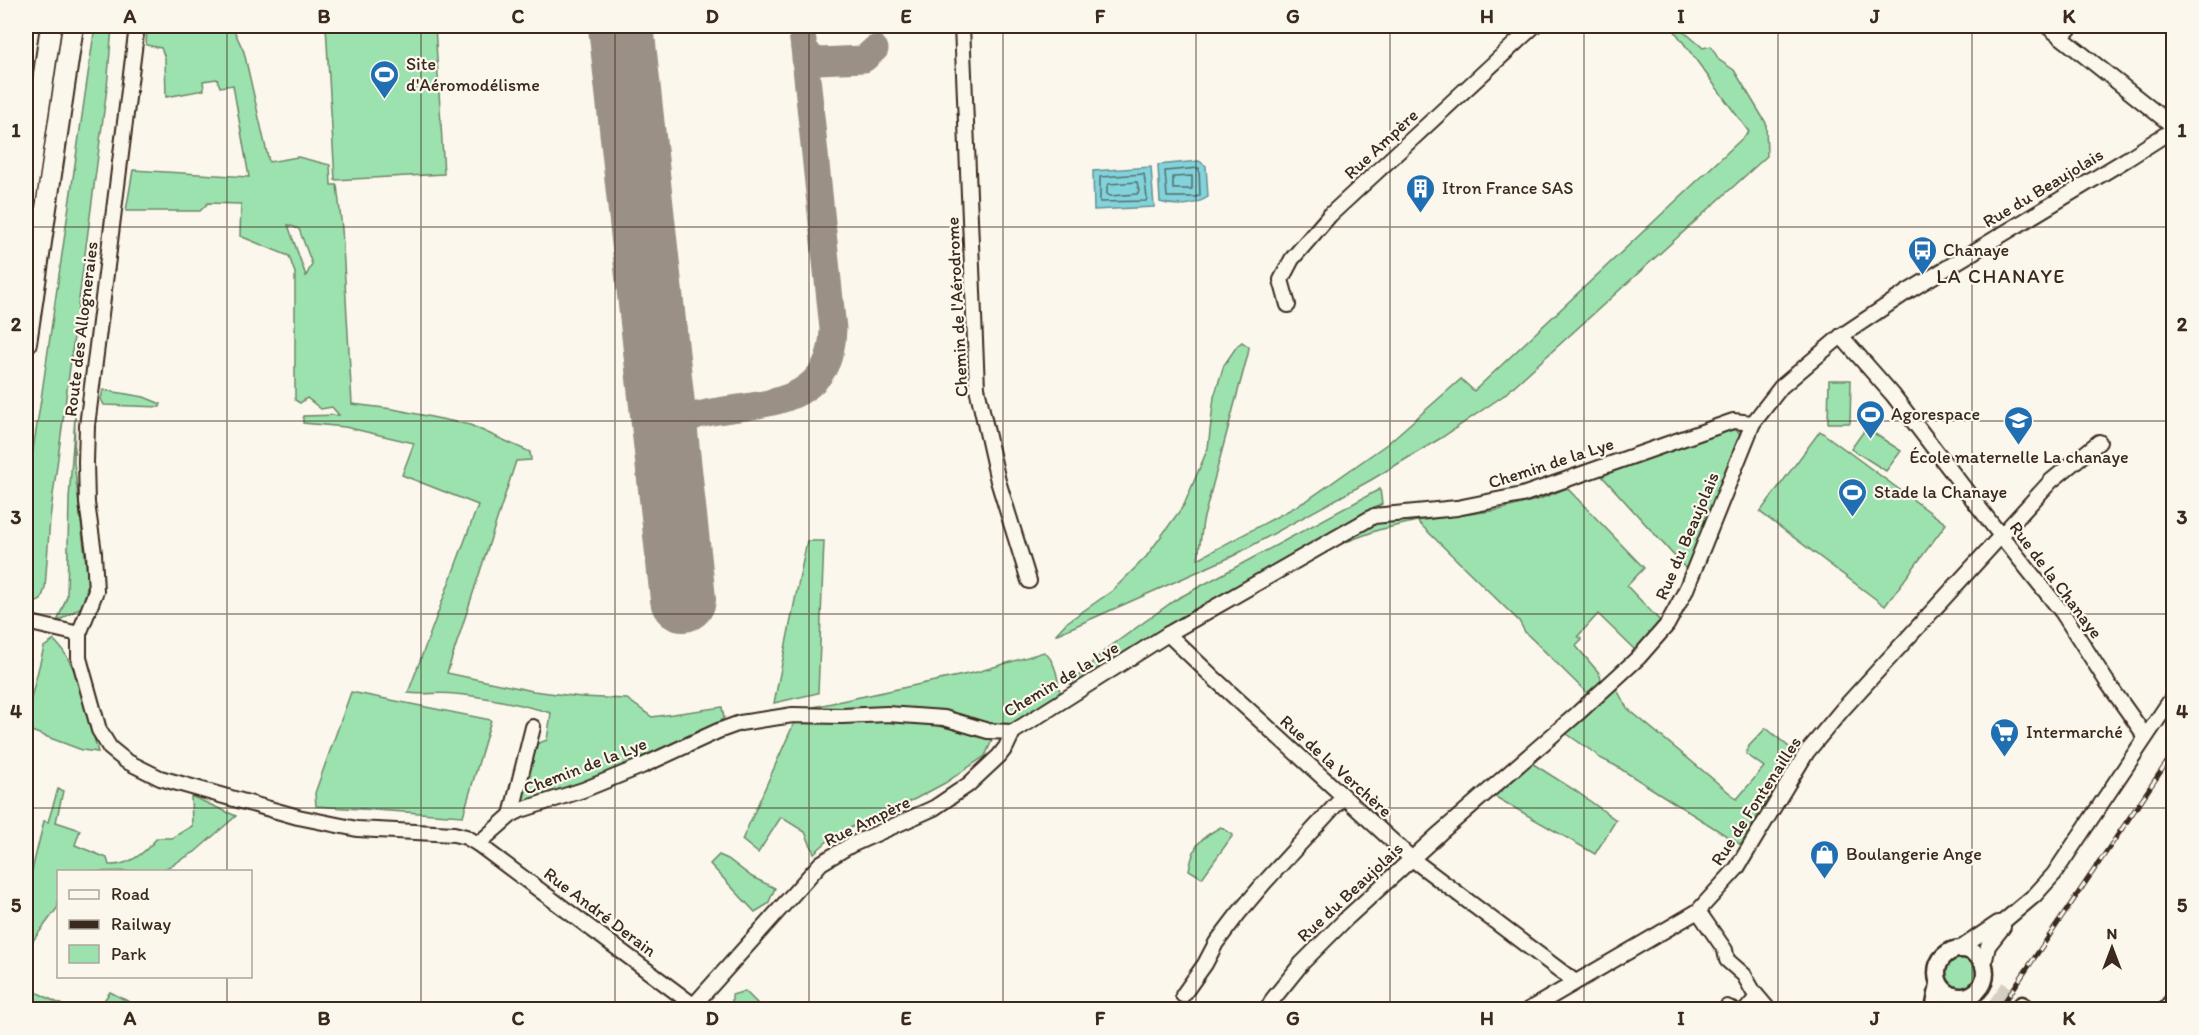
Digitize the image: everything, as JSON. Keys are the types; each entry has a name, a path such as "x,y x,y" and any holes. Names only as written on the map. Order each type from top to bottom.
{"highway":[{"path":"26,197 51,26"},
{"path":"26,343 73,26"}],"main road":[{"path":"1935,1010 1939,984 1937,972 1941,959 1951,951 1961,948 1976,954 1985,969 1974,998 1948,993 1939,984"},
{"path":"2166,1010 2174,1000"}],"street":[{"name":"Route des Allogneraies","path":"80,634 96,591 94,553 87,503 87,426 137,26"},
{"name":"Chemin de l'Aérodrome","path":"962,26 977,388 998,481 1029,581"},
{"name":"Rue Ampère","path":"1288,305 1281,280 1292,259 1323,224 1534,26"},
{"path":"2047,26 2174,128"},
{"path":"2061,37 2072,26"},
{"path":"2155,112 2174,115"},
{"name":"Rue du Beaujolais","path":"1267,1010 1302,963 1348,917 1593,700 1639,657 1667,624 1685,592 1753,423 1781,387 1841,336 1907,292 2127,159 2174,128"},
{"name":"Rue de la Chanaye","path":"1841,336 1893,395 2001,537 2062,612 2141,730 2144,740"},
{"name":"Chemin de la Lye","path":"478,844 511,815 593,786 718,731 760,719 793,715 887,714 944,718 988,731 1013,732 1168,634 1374,516 1457,508 1522,495 1733,421 1753,423"},
{"name":"Rue de Fontenailles","path":"1528,1010 1574,981 1698,911 1737,868 1807,752 1850,701 2050,481 2099,442"},
{"path":"26,622 80,634 81,670 99,730 110,748 126,761 160,778 298,817 357,829 454,834 466,837 478,844"},
{"name":"Rue de la Verchère","path":"1168,634 1412,859 1574,981"},
{"path":"1961,948 1998,923 2004,922 2055,874 2174,695"},
{"path":"511,815 533,728"},
{"name":"Rue Ampère","path":"697,1007 821,863 851,845 934,808 968,785 999,756 1013,732"},
{"path":"1183,995 1205,964 1216,943 1245,907 1343,797"},
{"name":"Rue André Derain","path":"478,844 697,1007"},
{"path":"1698,911 1725,950 1727,960 1744,975 1757,997 1769,1010"},
{"path":"1985,969 1988,946 2003,927 2004,922"},
{"path":"1746,1010 1757,997"}],"green space":[{"path":"95,26 112,26 107,88 50,518 45,588 41,600 26,607 26,493"},
{"path":"147,26 232,26 244,52 269,162 298,157 330,165 331,185 337,185 342,229 352,404 393,409 470,425 530,452 531,460 516,461 447,673 533,691 581,697 627,699 652,717 722,707 724,718 714,727 630,766 519,805 531,746 547,740 551,713 479,697 449,693 408,693 478,505 402,475 414,443 345,427 303,423 303,416 339,415 332,407 321,409 307,398 300,403 295,400 295,273 289,256 240,236 241,204 208,203 200,211 126,211 133,170 249,177 233,85 220,87 217,79 203,81 204,90 166,97 165,58 161,48 146,45","holes":["288,225 299,229 312,264 306,276"]},
{"name":"Site d'Aéromodélisme","path":"326,26 435,26 444,174 335,180"},
{"path":"1681,29 1703,48 1711,46 1719,60 1734,70 1766,123 1767,156 1503,396 1441,438 1371,480 1233,556 1055,635 1066,623 1112,591 1146,557 1184,505 1208,448 1214,397 1224,365 1242,342 1249,347 1248,354 1203,521 1198,559 1306,501 1387,444 1461,379 1474,391 1749,132 1674,30"},
{"path":"1829,380 1851,380 1850,423 1828,423"},
{"path":"103,390 144,397 161,404 160,407 104,405 101,399"},
{"path":"75,417 74,462 88,582 83,606 57,622 67,596 69,499"},
{"name":"Agorespace","path":"1866,428 1901,451 1886,471 1851,449"},
{"path":"1734,429 1739,432 1741,441 1688,571 1601,475"},
{"name":"Stade la Chanaye","path":"1820,431 1946,524 1885,606 1760,512"},
{"path":"1567,488 1644,568 1627,586 1662,623 1636,651 1598,614 1578,636 1582,640 1576,646 1599,673 1602,682 1589,695 1525,632 1519,621 1417,521 1499,510 1540,499"},
{"path":"1380,489 1382,504 1075,685 1070,684 1104,651 1175,600"},
{"path":"1417,521 1378,530 1332,547 1376,522"},
{"path":"807,541 824,541 818,693 774,703"},
{"path":"54,640 71,664 77,678 98,752 82,750 26,729 26,718 44,647"},
{"path":"1044,652 1054,666 1060,693 1010,726 804,709 977,672"},
{"path":"1616,688 1627,708 1737,799 1764,767 1746,754 1749,746 1766,728 1795,752 1741,845 1598,757 1564,732"},
{"path":"351,692 491,720 463,816 316,806 315,793"},
{"path":"869,718 916,721 993,738 985,756 945,783 854,826 830,839 814,853 805,832 781,817 758,853 742,840 794,723"},
{"path":"1530,762 1616,820 1595,854 1492,795"},
{"path":"58,789 63,791 56,822 80,830 75,845 107,858 109,865 116,865 130,861 141,854 157,838 172,838 192,826 191,796 236,816 195,852 163,870 57,870 57,908 26,950 26,887 28,887 44,821 48,822"},
{"path":"1221,827 1233,835 1202,878 1189,870 1193,854 1202,839"},
{"path":"719,855 752,877 775,888 768,904 755,912 710,864"},
{"path":"1961,955 1974,960 1979,973 1974,986 1961,991 1948,986 1943,973 1948,960"},
{"path":"26,987 70,1009 26,1009"},
{"path":"745,991 763,1009 735,1009 732,1006 732,995"},
{"path":"110,992 143,1009 98,1009"}],"water":[{"path":"1199,161 1206,166 1208,197 1185,205 1160,202 1158,165"},
{"path":"1151,167 1154,207 1094,210 1093,171"}],"taxiway":[{"path":"801,26 804,48 811,57 818,61 864,59 875,49"},
{"path":"665,440 678,424 699,414 755,406 784,399 809,386 826,364 833,329 804,48"},
{"path":"661,399 675,414 693,417"}],"runway":[{"path":"621,26 683,599"}],"tunnel":[{"path":"1998,989 2022,1005"},
{"path":"1990,1000 2005,1010"}],"railway":[{"path":"1999,1010 2174,752"}],"place":[{"name":"Site d'Aéromodélisme","path":"385,100"},
{"name":"Itron France SAS","path":"1421,214"},
{"name":"Chanaye","path":"1922,276"},
{"name":"Agorespace","path":"1870,440"},
{"name":"École maternelle La chanaye","path":"2019,446"},
{"name":"Stade la Chanaye","path":"1853,518"},
{"name":"Intermarché","path":"2005,758"},
{"name":"Boulangerie Ange","path":"1825,880"}],"district":[{"name":"LA CHANAYE","path":"2001,276"}]}
